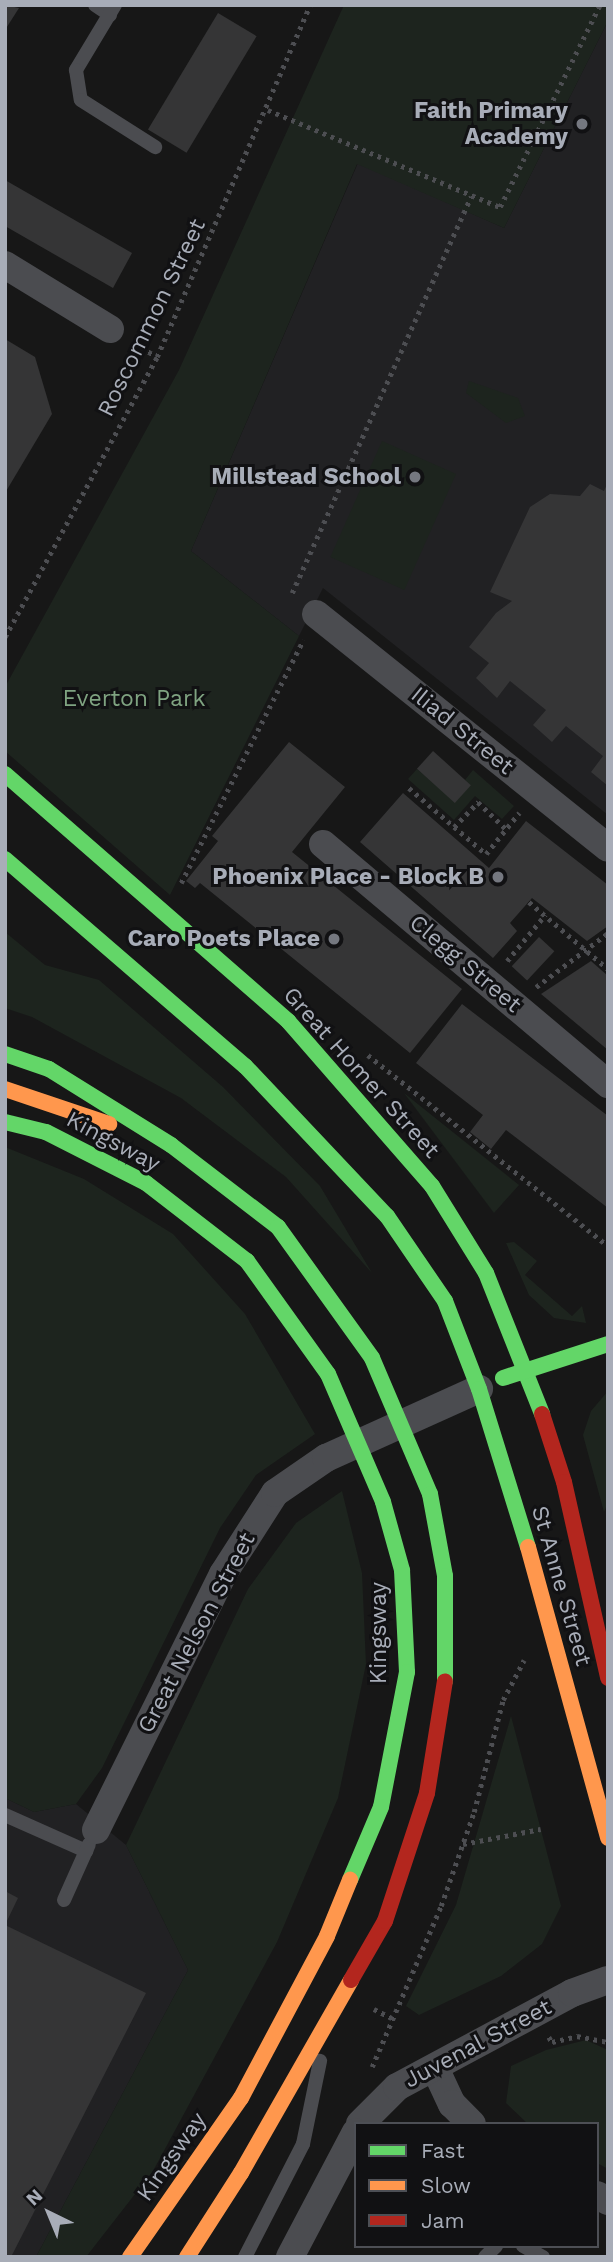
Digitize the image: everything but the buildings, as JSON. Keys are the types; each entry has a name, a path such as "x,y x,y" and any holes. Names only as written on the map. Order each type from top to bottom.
{"main road":[{"name":"Great Homer Street","path":"5,774 289,1021 432,1186 486,1273 525,1368"},
{"path":"5,859 245,1066 387,1216 445,1301 479,1389 525,1368 608,1344"},
{"path":"5,1054 50,1069 171,1145"},
{"path":"5,1088 171,1145"},
{"name":"Kingsway","path":"5,1122 46,1132 146,1183 247,1261 328,1374 383,1502 402,1570 407,1672 381,1807 327,1936 241,2098 130,2257"},
{"name":"Kingsway","path":"171,1145 278,1227 372,1358 433,1508 445,1576 448,1661 427,1793 385,1921 241,2173 187,2257"},
{"name":"St Anne Street","path":"525,1368 564,1482 608,1678"},
{"name":"St Anne Street","path":"479,1389 557,1651 608,1838"}],"street":[{"path":"5,265 110,329"},
{"name":"Iliad Street","path":"316,614 608,848"},
{"name":"Clegg Street","path":"323,844 608,1084"},
{"name":"Great Nelson Street","path":"91,1841 223,1574 275,1493 326,1458 479,1389"},
{"name":"Juvenal Street","path":"362,2122 397,2087 572,1993 608,1980"},
{"path":"435,2068 452,2104 470,2122"},
{"name":"Juvenal Street","path":"290,2257 354,2135"}],"lane":[{"path":"95,5 112,10 76,70 81,100 155,147"},
{"path":"5,1815 91,1841 64,1900"},
{"path":"245,2257 303,2144 328,2022"},
{"path":"527,2248 543,2257"}],"path":[{"name":"Roscommon Street","path":"5,637 157,357 268,110 310,5"},
{"path":"268,110 494,207 505,202 600,5"},
{"path":"291,594 471,197"},
{"path":"166,912 316,614"},
{"path":"409,788 486,854 537,791"},
{"path":"454,827 478,802 506,829"},
{"path":"529,902 608,968"},
{"path":"503,966 545,915"},
{"path":"532,989 608,933"},
{"path":"408,1088 608,1246"},
{"path":"360,2122 371,2071 463,1844 503,1700 522,1661 557,1651"},
{"path":"463,1844 541,1829"}],"shaded area":[{"name":"Millstead School","path":"608,21 608,815 323,588 299,636 191,551 358,163 504,228"},
{"path":"5,1798 34,1812 76,1804 126,1845 188,1970 36,2257 5,2257"}],"green space":[{"name":"Everton Park","path":"344,5 608,5 608,21 504,228 357,164 191,551 299,636 170,895 5,751 5,687 179,370"},
{"path":"469,381 518,398 525,416 506,423 466,393"},
{"path":"382,441 456,474 404,590 330,557"},
{"path":"417,769 455,802 470,785 465,780 473,770 514,806 502,819 475,796 454,820 408,779"},
{"path":"5,932 45,965 99,980 223,1087 320,1186 372,1273 286,1177 181,1098 32,1017 5,1008"},
{"path":"404,1093 519,1185 494,1213"},
{"path":"5,1147 84,1179 173,1234 245,1314 315,1434 256,1475 220,1528 102,1768 76,1804 34,1812 5,1798"},
{"path":"514,1242 537,1261 525,1275 572,1316 582,1306 586,1323 554,1318 529,1295 506,1243"},
{"path":"608,1391 608,1503 604,1512 583,1435 591,1411"},
{"path":"342,1491 362,1573 366,1664 338,1798 277,1942 153,2171 86,2257 36,2257 188,1970 126,1845 248,1589 296,1523"},
{"path":"511,1716 561,1906 542,1944 501,1976 419,2015 406,2006 456,1905"},
{"path":"586,2040 608,2050 608,2169 599,2164 599,2122 526,2122 506,2103 511,2066 546,2050"}],"traffic: fast":[{"path":"5,774 288,1021 432,1186 486,1273 542,1414"},
{"path":"5,859 245,1066 387,1216 445,1301 479,1389 528,1547"},
{"path":"5,1054 49,1069 171,1145 278,1227 372,1358 430,1494 445,1576 445,1681"},
{"path":"5,1122 46,1132 146,1183 247,1261 328,1374 383,1502 402,1570 407,1672 381,1807 350,1880"},
{"path":"503,1378 608,1344"}],"traffic: slow":[{"path":"5,1089 109,1124"},
{"path":"528,1547 608,1838"},
{"path":"130,2257 241,2098 327,1936 350,1880"},
{"path":"187,2257 241,2173 351,1980"}],"traffic: jam":[{"path":"542,1414 564,1482 608,1678"},
{"path":"351,1980 385,1921 427,1793 445,1681"}],"place":[{"name":"Faith Primary Academy","path":"582,124"},
{"name":"Millstead School","path":"415,477"},
{"name":"Phoenix Place - Block B","path":"498,877"},
{"name":"Caro Poets Place","path":"334,939"}]}
